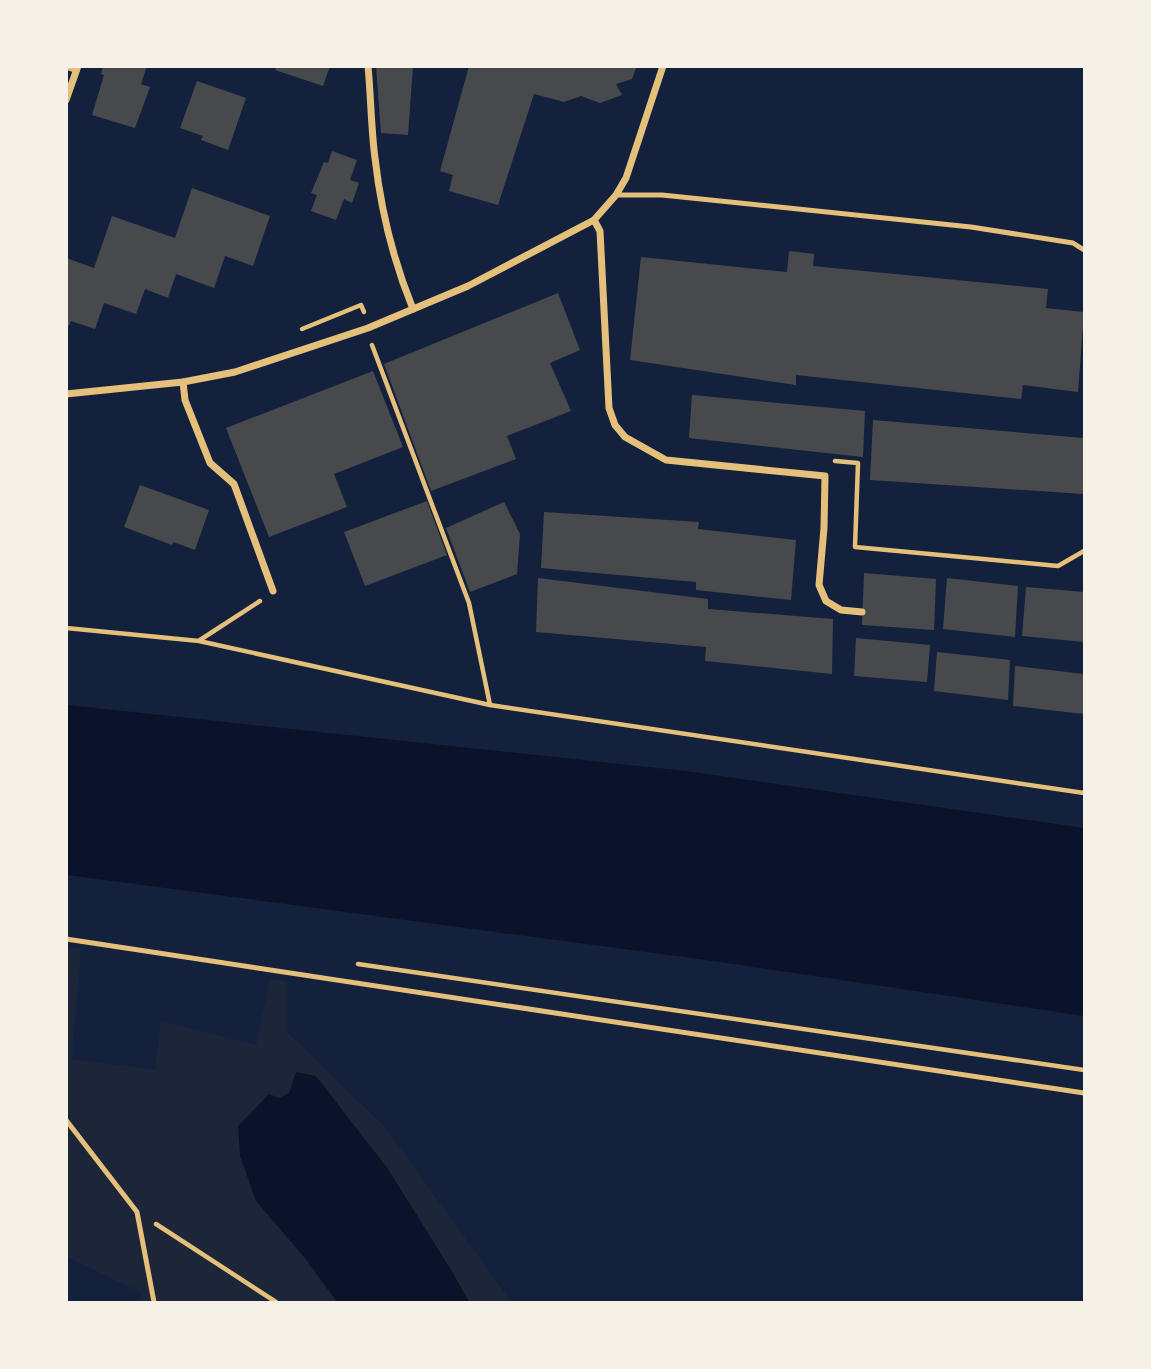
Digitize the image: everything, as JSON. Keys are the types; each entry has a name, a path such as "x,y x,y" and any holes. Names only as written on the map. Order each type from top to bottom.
{"street":[{"path":"368,66 374,157 387,232 400,278 413,309"},
{"path":"66,394 183,382 235,372 368,328 413,309 468,285 594,220 616,195 631,166 663,66"},
{"path":"66,100 77,69"},
{"path":"594,220 600,231 609,408 615,425 625,437 666,460 825,476 819,585 826,601 841,610 862,612"},
{"path":"183,382 185,400 210,463 234,484 274,592"}],"lane":[{"path":"66,67 77,69"},
{"path":"616,195 662,195 971,227 1073,243 1084,250"},
{"path":"66,939 1084,1093"},
{"path":"66,1120 136,1212 154,1303"}],"path":[{"path":"290,334 361,305"},
{"path":"372,346 469,603 490,705"},
{"path":"858,463 855,547 1058,566 1084,551"},
{"path":"199,640 274,592"},
{"path":"66,628 199,640 490,705 1084,793"},
{"path":"355,963 1084,1070"},
{"path":"136,1212 276,1303"}],"shaded area":[{"path":"67,705 686,771 1084,828 1084,1016 699,959 67,875"},
{"path":"66,947 81,949 72,1059 155,1070 161,1021 256,1045 270,979 287,981 287,1032 386,1128 511,1302 138,1302 142,1293 67,1257"},
{"path":"296,1072 316,1076 388,1169 469,1302 337,1302 304,1257 256,1201 240,1156 238,1126 269,1094 279,1098 289,1093"}],"building":[{"path":"103,66 147,66 141,84 150,87 135,128 92,115 104,75 101,74"},
{"path":"277,66 330,66 323,86 275,70"},
{"path":"376,66 413,66 408,135 381,133"},
{"path":"469,66 637,66 632,79 616,84 622,95 600,103 581,96 564,102 534,94 498,205 449,191 453,175 440,171"},
{"path":"197,81 246,98 228,150 201,140 203,136 180,128"},
{"path":"332,151 357,160 350,180 359,183 352,203 344,199 336,220 311,211 317,195 311,193 324,162 328,163"},
{"path":"192,188 270,216 253,266 225,256 214,288 176,274 168,298 145,289 136,314 104,303 95,329 71,321 66,331 66,258 94,268 112,216 175,238"},
{"path":"789,251 814,254 813,266 1048,289 1046,308 1084,312 1078,392 1023,385 1021,399 796,375 796,385 630,360 641,257 787,272"},
{"path":"558,293 580,350 550,363 571,411 507,436 516,459 431,491 384,364"},
{"path":"373,371 403,447 334,474 347,507 269,537 226,428"},
{"path":"692,395 865,411 863,457 689,438"},
{"path":"873,420 1084,438 1084,494 870,480"},
{"path":"140,485 209,510 195,550 173,542 172,545 124,527"},
{"path":"427,501 447,555 365,586 344,532"},
{"path":"504,502 520,534 517,574 470,592 446,528"},
{"path":"544,512 699,522 698,529 796,540 791,600 696,590 696,582 541,568"},
{"path":"864,573 936,579 934,630 862,625"},
{"path":"538,578 708,599 708,609 833,619 832,674 705,661 706,647 536,632"},
{"path":"947,578 1018,586 1015,637 943,629"},
{"path":"1026,587 1084,592 1084,642 1022,636"},
{"path":"856,638 930,645 927,682 854,676"},
{"path":"937,652 1010,660 1008,700 934,691"},
{"path":"1015,666 1084,674 1084,714 1013,706"}]}
